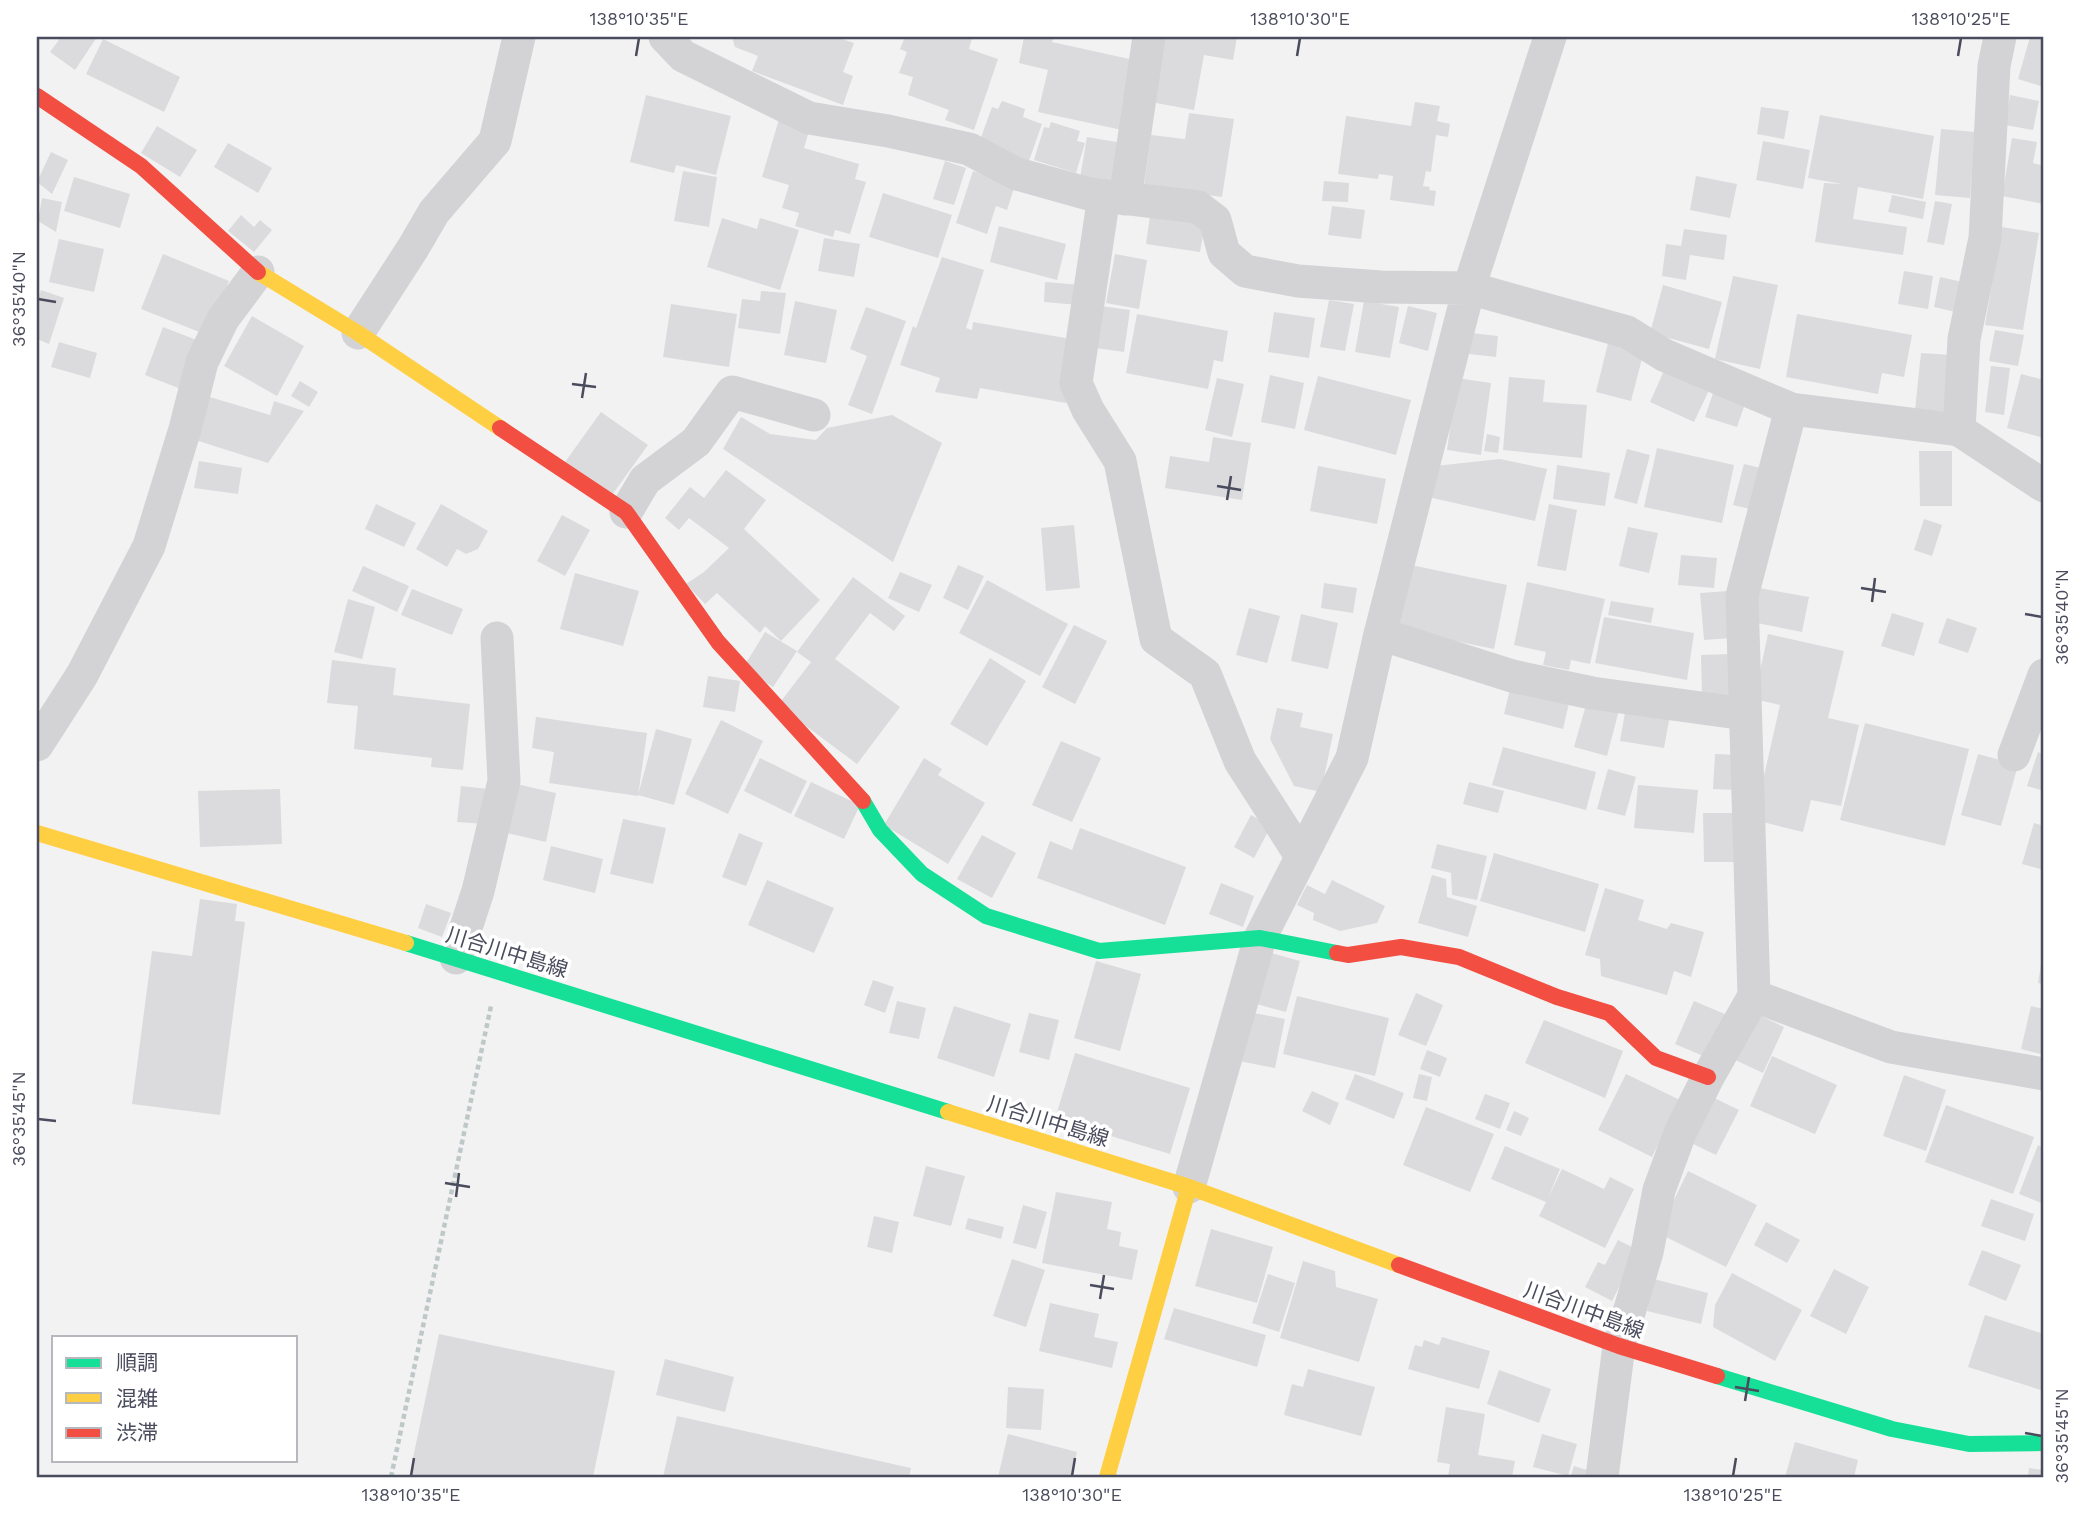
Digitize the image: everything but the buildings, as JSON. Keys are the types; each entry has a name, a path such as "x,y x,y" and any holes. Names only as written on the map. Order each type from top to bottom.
{"street":[{"path":"358,334 434,212 495,141 519,37"},
{"path":"665,37 683,56 809,118 888,131 969,149 1017,174 1089,194 1198,207 1215,220 1224,253 1245,271 1298,281 1381,287 1469,288 1627,331 1664,355 1791,409 1959,430 2044,486"},
{"path":"1149,37 1076,383 1088,410 1120,461 1156,639 1205,674 1240,761 1301,856"},
{"path":"1107,1477 1260,938 1352,758 1380,634 1469,288 1550,37"},
{"path":"1959,430 1964,340 1985,238 1994,66 2000,37"},
{"path":"37,96 141,166 258,272 358,334 626,512 718,642 862,798 880,830 922,874 986,916 1099,951 1260,938 1349,955 1401,947 1459,957 1557,997 1609,1013 1656,1058 1708,1077"},
{"path":"37,745 82,675 149,546 202,362 223,319 258,272"},
{"path":"626,512 645,480 695,442 732,391 814,415"},
{"path":"1602,1477 1619,1346 1647,1252 1658,1190 1680,1133 1708,1077 1755,996 1742,596 1791,409"},
{"path":"1380,634 1513,676 1592,693 1745,714"},
{"path":"456,958 478,891 504,781 497,638"},
{"path":"2014,755 2044,675"},
{"name":"川合川中島線","path":"37,833 456,958 1189,1187 1619,1346 1892,1429 1969,1444 2044,1443"},
{"path":"1755,996 1891,1047 2044,1074"}],"path":[{"path":"391,1477 498,971"}],"traffic: fast":[{"path":"863,801 880,830 922,874 986,916 1099,951 1260,938 1337,953"},
{"path":"406,943 948,1112"},
{"path":"1717,1376 1892,1429 1969,1444 2044,1443"}],"traffic: slow":[{"path":"258,272 358,333 500,428"},
{"path":"37,833 406,943"},
{"path":"948,1112 1189,1187 1399,1265"},
{"path":"1107,1477 1189,1187"}],"traffic: jam":[{"path":"37,96 141,166 258,272"},
{"path":"500,428 626,512 718,642 863,801"},
{"path":"1337,953 1348,955 1401,947 1459,957 1557,997 1609,1013 1656,1058 1708,1077"},
{"path":"1399,1265 1619,1346 1717,1376"}]}
